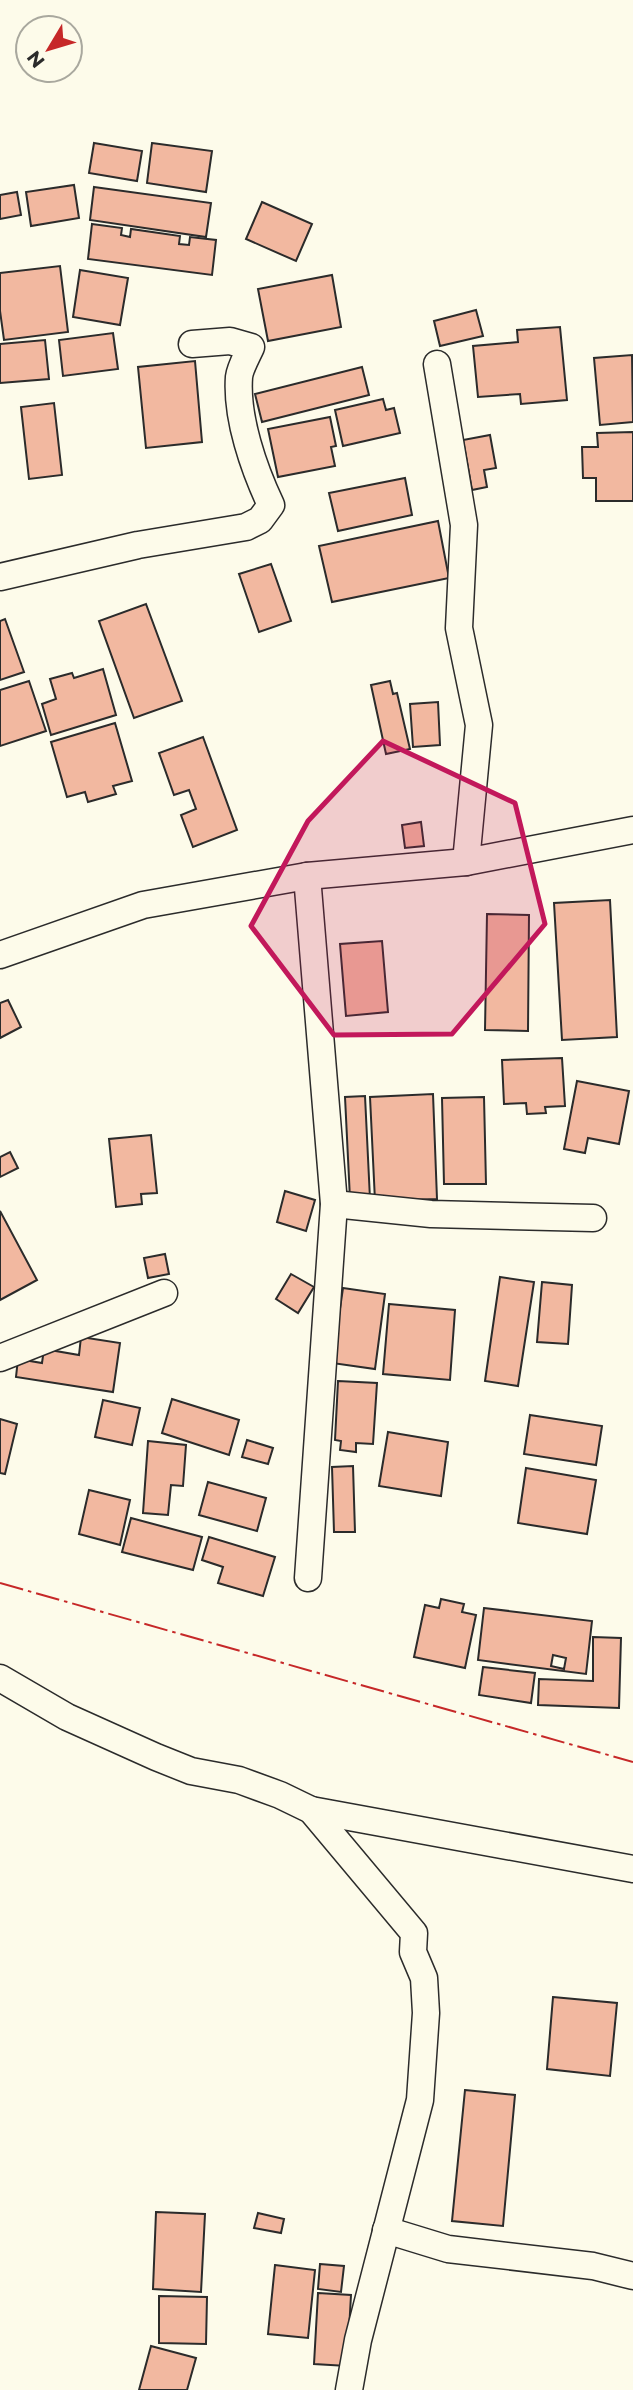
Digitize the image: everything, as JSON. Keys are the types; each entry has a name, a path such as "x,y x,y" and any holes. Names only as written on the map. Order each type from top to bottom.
{"street":[{"path":"0,577 138,545 246,527 261,520 271,505 243,428 239,376 251,347 230,341 192,344"},
{"path":"437,364 464,525 459,628 479,725 466,862"},
{"path":"0,955 142,905 307,876 466,862 633,830"},
{"path":"307,876 334,1204 309,1578"},
{"path":"334,1204 431,1214 593,1218"},
{"path":"0,1358 164,1293"},
{"path":"0,1678 67,1717 156,1757 191,1770 239,1780 311,1810 633,1869"},
{"path":"311,1810 414,1933 413,1952 424,1978 426,2013 420,2100 358,2340 349,2390"},
{"path":"386,2230 448,2249 593,2266 633,2276"}],"highlighted area":[{"path":"383,741 515,803 545,924 452,1034 334,1035 251,926 308,821"}],"building":[{"path":"94,143 142,151 137,181 89,173"},
{"path":"152,143 212,151 206,192 147,183"},
{"path":"74,185 79,218 31,226 26,192"},
{"path":"94,187 211,203 206,237 90,220"},
{"path":"17,192 21,215 0,219 0,195"},
{"path":"262,202 312,224 296,261 246,239"},
{"path":"92,224 122,228 121,235 130,237 131,229 180,236 179,244 189,245 190,237 216,240 212,275 88,259"},
{"path":"60,266 68,332 4,340 0,311 0,273"},
{"path":"80,270 128,278 120,325 73,317"},
{"path":"332,275 341,327 268,341 258,289"},
{"path":"476,310 483,336 440,346 434,321"},
{"path":"560,327 567,400 521,404 520,394 478,397 473,346 518,342 517,330"},
{"path":"113,333 118,369 63,376 59,340"},
{"path":"45,340 49,379 0,383 0,344"},
{"path":"632,355 633,422 600,425 594,358"},
{"path":"195,361 202,442 146,448 138,367"},
{"path":"362,367 369,395 262,422 255,394"},
{"path":"383,399 386,410 394,408 400,433 343,446 335,410"},
{"path":"54,403 62,475 29,479 21,407"},
{"path":"330,417 336,446 331,447 335,466 278,477 268,429"},
{"path":"633,432 633,501 596,501 596,478 583,478 582,447 598,447 597,433"},
{"path":"490,435 496,468 484,470 487,487 472,490 463,440"},
{"path":"405,478 412,515 338,531 329,493"},
{"path":"438,521 449,578 332,602 319,546"},
{"path":"271,564 291,621 259,632 239,574"},
{"path":"146,604 182,701 134,718 99,621"},
{"path":"5,619 24,672 0,680 0,621"},
{"path":"103,669 116,715 51,735 42,704 56,699 50,679 72,673 74,678"},
{"path":"29,681 46,731 0,746 0,690"},
{"path":"390,681 393,694 397,693 410,749 386,754 371,685"},
{"path":"438,702 440,745 413,747 410,704"},
{"path":"115,723 132,781 113,786 116,794 88,802 85,792 67,797 51,742"},
{"path":"203,737 237,830 193,847 181,815 196,809 189,790 174,795 159,753"},
{"path":"421,822 424,846 405,848 402,825"},
{"path":"610,900 617,1037 562,1040 554,903"},
{"path":"487,914 529,915 528,1031 485,1030"},
{"path":"382,941 388,1012 346,1016 340,944"},
{"path":"8,1000 21,1027 0,1038 0,1003"},
{"path":"562,1058 565,1106 545,1107 546,1113 527,1114 526,1103 504,1104 502,1060"},
{"path":"577,1081 629,1091 619,1144 588,1138 585,1153 564,1149"},
{"path":"433,1094 437,1199 375,1201 370,1097"},
{"path":"365,1096 370,1199 350,1199 345,1097"},
{"path":"484,1097 486,1184 444,1184 442,1098"},
{"path":"151,1135 157,1193 141,1194 142,1204 116,1207 109,1139"},
{"path":"10,1152 18,1168 0,1177 0,1157"},
{"path":"285,1191 315,1200 306,1231 277,1222"},
{"path":"0,1211 37,1280 0,1300"},
{"path":"165,1254 169,1274 148,1278 144,1258"},
{"path":"291,1274 314,1287 298,1313 276,1299"},
{"path":"500,1277 534,1282 518,1386 485,1381"},
{"path":"542,1282 572,1285 568,1344 537,1342"},
{"path":"343,1288 385,1294 375,1369 332,1363"},
{"path":"389,1304 455,1310 450,1380 383,1374"},
{"path":"81,1337 120,1343 113,1392 16,1377 18,1359 42,1363 44,1349 79,1355"},
{"path":"338,1381 377,1383 373,1444 356,1443 356,1452 340,1450 341,1441 335,1440"},
{"path":"172,1399 239,1420 229,1455 162,1433"},
{"path":"103,1400 140,1408 132,1445 95,1437"},
{"path":"530,1415 602,1426 596,1465 524,1454"},
{"path":"0,1419 17,1424 5,1474 0,1473"},
{"path":"388,1432 448,1442 441,1496 379,1486"},
{"path":"247,1440 273,1448 268,1464 242,1457"},
{"path":"148,1441 186,1445 183,1486 171,1485 168,1515 143,1513"},
{"path":"353,1466 355,1532 334,1532 332,1467"},
{"path":"526,1468 596,1480 587,1534 518,1523"},
{"path":"208,1482 266,1498 257,1531 199,1515"},
{"path":"89,1490 130,1500 120,1545 79,1534"},
{"path":"131,1518 202,1537 193,1570 122,1552"},
{"path":"209,1537 275,1557 263,1596 218,1583 223,1567 202,1560"},
{"path":"441,1599 464,1604 462,1612 476,1615 465,1668 414,1657 425,1605 439,1608"},
{"path":"484,1608 592,1621 586,1674 478,1660","holes":["553,1655 566,1658 564,1669 551,1666"]},
{"path":"593,1637 621,1638 619,1708 538,1705 539,1679 593,1681"},
{"path":"483,1667 535,1673 531,1703 479,1695"},
{"path":"553,1997 617,2003 610,2076 547,2069"},
{"path":"465,2090 515,2095 503,2226 452,2221"},
{"path":"156,2212 205,2214 201,2292 153,2289"},
{"path":"258,2213 284,2219 281,2233 254,2228"},
{"path":"320,2264 344,2266 341,2292 318,2289"},
{"path":"275,2265 315,2270 308,2338 268,2334"},
{"path":"318,2293 351,2295 347,2366 314,2364"},
{"path":"159,2296 207,2297 206,2344 159,2343"},
{"path":"151,2346 196,2358 187,2390 139,2390"}],"power":[{"path":"0,1583 633,1762"}]}
